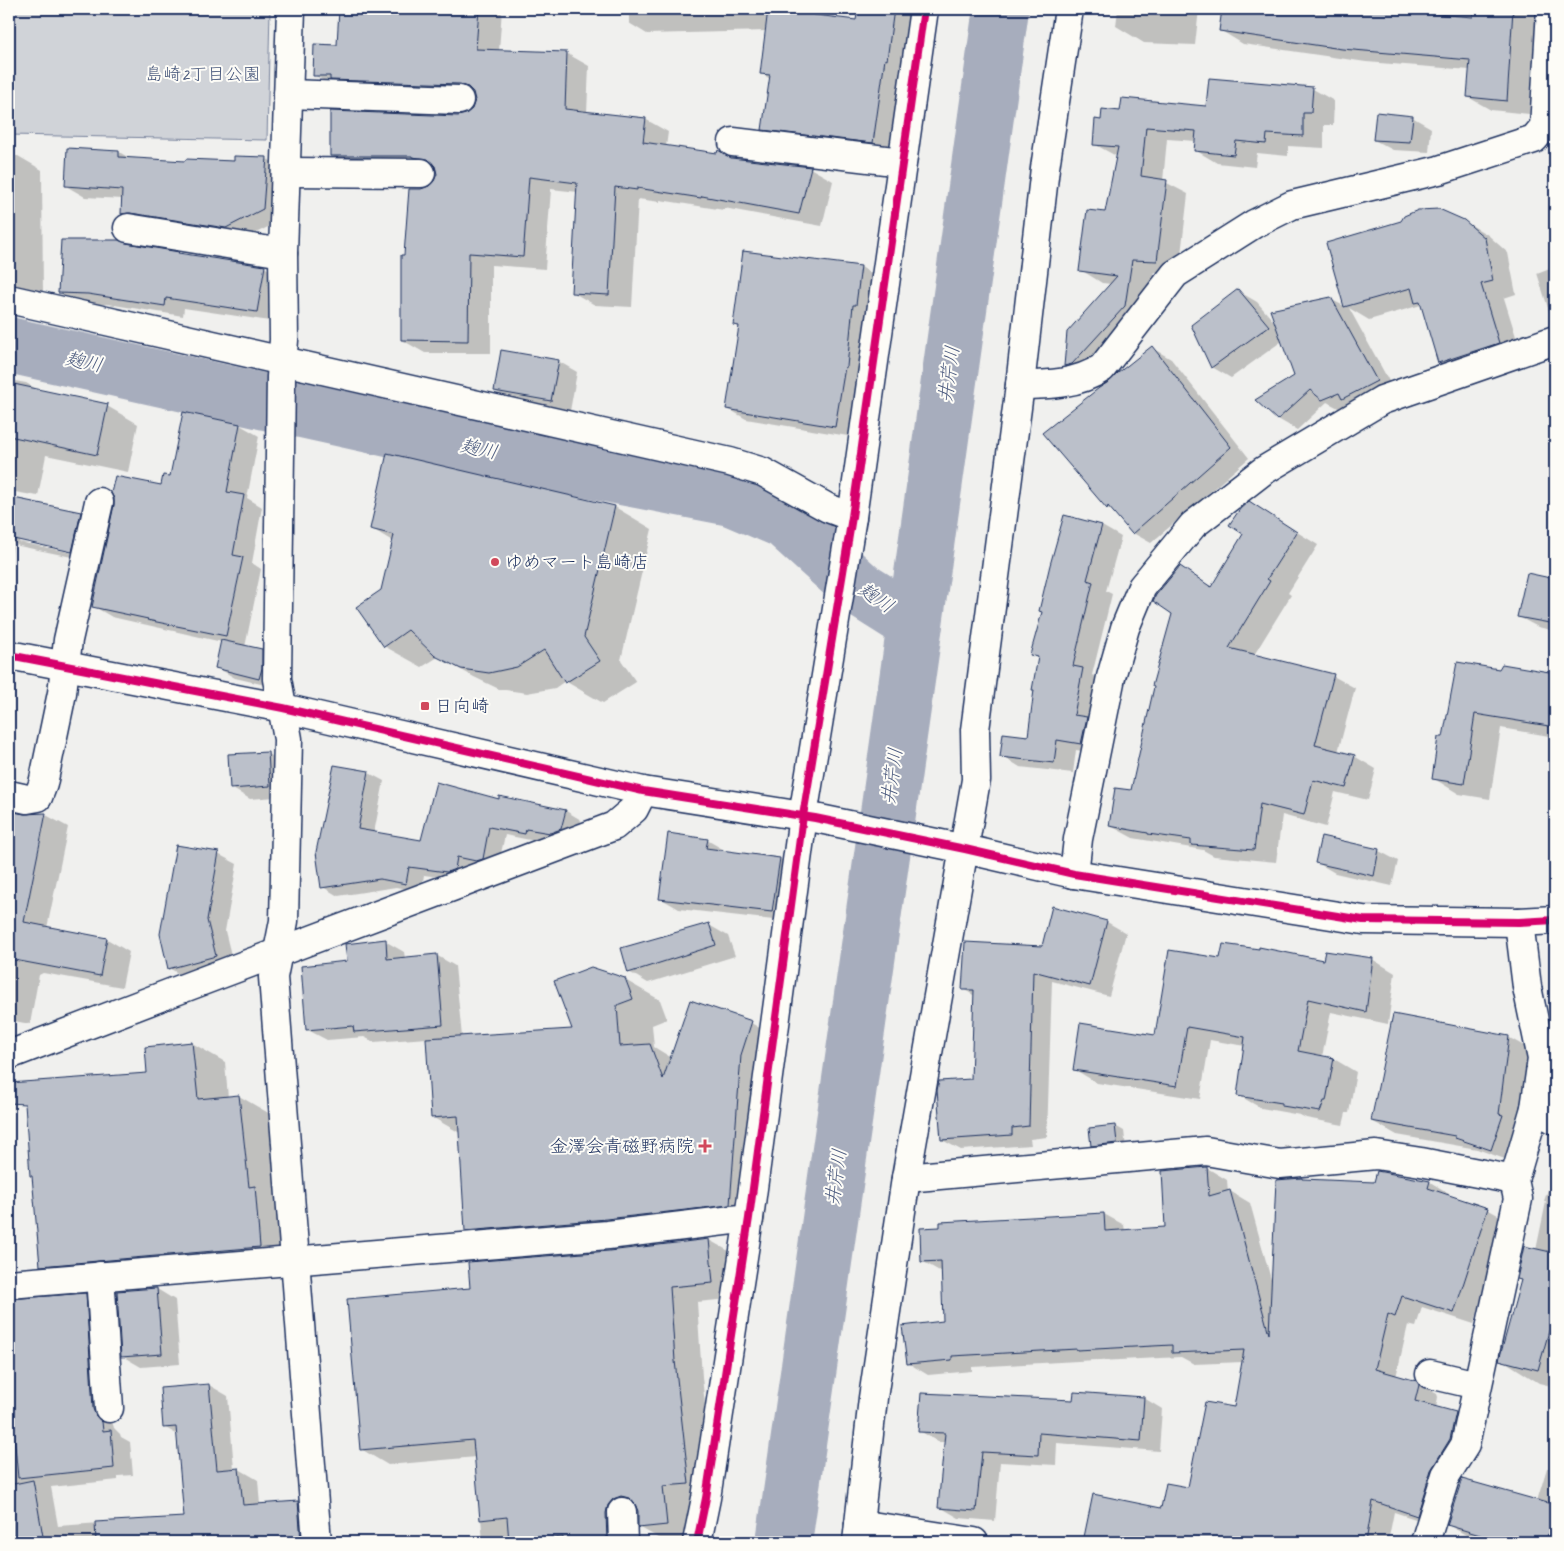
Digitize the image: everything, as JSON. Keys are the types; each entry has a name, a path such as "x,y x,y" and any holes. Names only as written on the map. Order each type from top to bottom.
{"street":[{"path":"291,9 283,253 284,340 281,368 278,679 288,739 285,902 284,921 273,977 317,1542"},
{"path":"697,1542 706,1498 809,817 924,9"},
{"path":"974,1542 858,1533 873,1398 955,847 976,780 976,730 1046,168 1068,9"},
{"path":"1020,385 1053,384 1091,376 1102,368 1175,274 1254,224 1292,205 1439,170 1534,139 1544,127 1550,9"},
{"path":"288,94 459,100"},
{"path":"733,142 902,162"},
{"path":"286,172 421,173"},
{"path":"128,228 283,253"},
{"path":"9,299 281,368 730,462 763,472 828,508 852,517"},
{"path":"1074,874 1078,839 1109,686 1124,628 1142,587 1193,524 1263,471 1382,400 1555,340"},
{"path":"9,796 27,799 38,797 43,784 60,702 68,640 99,502"},
{"path":"9,655 283,708 643,791 809,817 1074,874 1363,920 1520,922 1555,920"},
{"path":"9,1055 243,964 614,826 634,809 643,791"},
{"path":"1425,1542 1446,1475 1464,1444 1518,1199 1514,1180 1545,1114 1542,1058 1527,987 1520,922"},
{"path":"906,1178 1206,1151 1280,1164 1376,1155 1514,1180"},
{"path":"9,1284 608,1234 749,1218"},
{"path":"100,1276 109,1408"},
{"path":"1430,1374 1477,1385"},
{"path":"622,1512 623,1542"}],"green space":[{"name":"島崎2丁目公園","path":"9,9 270,9 267,140 9,135"}],"building":[{"path":"339,9 479,9 476,49 567,52 565,109 646,118 643,142 717,153 718,150 731,158 811,167 799,214 702,196 701,198 637,188 637,190 615,187 609,295 571,293 577,183 529,177 523,257 469,253 468,341 401,340 401,255 404,255 409,189 421,189 429,186 437,174 435,166 428,159 412,156 330,156 330,111 458,116 466,114 472,109 475,100 473,92 468,87 460,84 330,80 330,76 313,76 314,44 337,45"},
{"path":"768,9 856,20 858,9 894,9 873,143 762,130 770,75 760,74"},
{"path":"1222,9 1371,9 1473,17 1474,9 1513,9 1507,101 1467,97 1470,60 1342,49 1219,31"},
{"path":"1209,78 1313,87 1311,113 1303,113 1303,136 1267,134 1266,144 1236,141 1234,155 1194,151 1196,131 1146,127 1141,176 1167,180 1157,261 1132,260 1125,306 1072,364 1064,366 1067,332 1117,276 1079,271 1087,210 1105,212 1118,147 1093,145 1095,119 1101,120 1102,109 1120,111 1122,98 1206,106"},
{"path":"1376,112 1413,116 1410,142 1373,140"},
{"path":"67,148 119,151 119,157 185,161 186,159 234,161 234,156 267,157 263,209 226,228 130,213 121,214 122,190 65,186"},
{"path":"1439,209 1464,220 1485,238 1493,281 1481,284 1499,343 1438,363 1420,302 1415,303 1411,288 1344,307 1326,243 1401,221 1404,216 1418,210"},
{"path":"61,240 119,240 178,253 265,266 257,312 166,298 165,306 88,294 58,293"},
{"path":"743,251 861,266 856,305 853,305 847,367 845,367 835,427 726,409 739,326 733,325"},
{"path":"1238,289 1269,326 1211,368 1191,325"},
{"path":"1331,297 1377,381 1342,399 1339,393 1322,400 1310,390 1277,420 1255,400 1294,376 1270,310"},
{"path":"1152,346 1231,447 1132,534 1108,506 1107,509 1042,433"},
{"path":"501,350 559,360 551,401 494,391"},
{"path":"9,383 108,404 97,455 9,436"},
{"path":"183,412 240,424 227,492 244,495 233,555 243,557 226,636 92,607 114,505 114,498 111,493 115,476 161,485 163,475 170,476"},
{"name":"ゆめマート島崎店","path":"387,453 615,506 584,637 600,661 565,683 544,650 517,667 489,673 461,669 435,656 408,630 384,647 356,607 381,590 394,535 370,529"},
{"path":"9,497 81,512 72,552 9,538"},
{"path":"1249,501 1297,532 1267,579 1270,581 1229,648 1334,674 1315,745 1355,755 1346,788 1313,780 1304,815 1260,804 1254,850 1191,845 1191,840 1109,826 1115,788 1131,790 1154,687 1152,686 1172,614 1153,601 1180,566 1211,587 1243,534 1229,525 1240,509"},
{"path":"1064,515 1102,525 1087,580 1093,582 1073,666 1083,668 1074,715 1087,717 1081,744 1057,740 1054,763 1000,757 1003,733 1028,736 1034,690 1032,690 1038,657 1030,655 1042,612 1039,611 1050,565"},
{"path":"1527,573 1555,579 1555,624 1517,617"},
{"path":"221,640 262,649 262,668 259,679 215,668"},
{"path":"1457,662 1499,669 1502,664 1555,673 1555,727 1475,714 1464,784 1432,779 1438,737 1443,737"},
{"path":"268,752 270,786 230,789 228,754"},
{"path":"334,765 369,771 358,829 421,840 436,782 499,799 499,796 566,810 561,829 550,833 526,829 525,834 489,827 483,859 476,861 457,857 455,869 447,872 409,867 406,884 380,879 321,888 316,852"},
{"path":"9,811 24,814 46,813 24,922 107,938 100,976 9,959"},
{"path":"668,833 708,839 706,848 780,858 772,912 659,899"},
{"path":"1321,836 1379,849 1374,876 1315,863"},
{"path":"176,845 219,852 207,920 216,956 168,969 160,934"},
{"path":"1052,906 1107,921 1090,986 1033,971 1029,1126 1012,1128 1012,1135 941,1140 937,1090 939,1081 971,1079 974,990 962,990 965,942 1042,946"},
{"path":"709,923 716,945 628,973 621,948"},
{"path":"386,939 387,959 437,954 443,1025 354,1032 353,1026 306,1030 301,966 347,961 345,944"},
{"path":"1223,944 1259,949 1259,947 1323,960 1325,951 1373,958 1366,1012 1308,999 1298,1051 1334,1058 1326,1101 1324,1101 1320,1112 1282,1106 1282,1103 1237,1096 1245,1037 1187,1027 1177,1086 1073,1070 1080,1023 1155,1035 1169,950 1220,958"},
{"path":"591,967 625,978 633,999 617,1005 620,1046 650,1044 663,1079 690,1000 752,1021 741,1055 730,1205 606,1219 465,1231 458,1116 431,1118 426,1038 572,1029 554,981"},
{"path":"1393,1014 1509,1036 1499,1114 1503,1115 1491,1150 1455,1138 1455,1136 1371,1121"},
{"path":"192,1042 198,1099 239,1095 249,1187 255,1186 260,1247 40,1266 32,1176 30,1176 25,1104 9,1103 9,1083 147,1073 145,1047"},
{"path":"1115,1125 1117,1143 1091,1146 1089,1128"},
{"path":"1207,1167 1209,1196 1230,1190 1269,1334 1276,1180 1302,1178 1374,1182 1377,1171 1430,1181 1428,1188 1488,1208 1454,1313 1402,1296 1395,1317 1388,1314 1375,1369 1417,1381 1419,1385 1415,1401 1456,1412 1450,1439 1431,1470 1417,1516 1373,1501 1366,1542 1083,1542 1093,1494 1161,1508 1166,1483 1188,1487 1205,1402 1234,1407 1244,1350 1172,1353 1172,1345 952,1356 952,1360 907,1364 902,1326 943,1321 941,1261 921,1262 920,1228 940,1227 940,1222 1104,1213 1105,1231 1165,1227 1162,1171"},
{"path":"709,1239 713,1283 670,1287 675,1361 689,1484 663,1486 667,1525 638,1528 638,1511 635,1504 629,1498 621,1496 613,1499 608,1505 606,1513 607,1542 563,1542 563,1537 509,1542 507,1517 480,1520 473,1440 360,1450 347,1299 470,1288 468,1262 609,1251"},
{"path":"1524,1246 1555,1253 1555,1310 1538,1370 1499,1360 1521,1280 1517,1279"},
{"path":"157,1288 162,1354 121,1357 117,1291"},
{"path":"86,1293 93,1409 96,1416 102,1422 103,1431 111,1430 114,1468 18,1478 11,1401 9,1401 9,1299"},
{"path":"209,1384 217,1470 239,1468 243,1505 298,1501 301,1542 96,1542 95,1522 184,1517 176,1427 163,1428 160,1388"},
{"path":"1074,1392 1144,1397 1141,1441 1039,1433 1038,1455 982,1452 976,1511 938,1508 945,1433 918,1432 921,1393 1073,1400"},
{"path":"1462,1479 1555,1505 1555,1536 1547,1534 1544,1542 1503,1542 1447,1525"},
{"path":"33,1480 44,1542 9,1542 9,1485"}],"waterway":[{"name":"井芹川","path":"784,1542 1001,9"},
{"name":"麹川","path":"9,345 492,452 731,498 785,521 861,590 915,624"}],"cycle path":[{"path":"697,1542 706,1498 749,1218 803,816 852,517 924,9"},
{"path":"9,655 283,708 643,791 815,818 1074,874 1363,920 1519,922 1555,920"}],"place":[{"name":"ゆめマート島崎店","path":"495,562"},
{"name":"日向崎","path":"425,706"},
{"name":"金澤会青磁野病院","path":"705,1146"}]}
